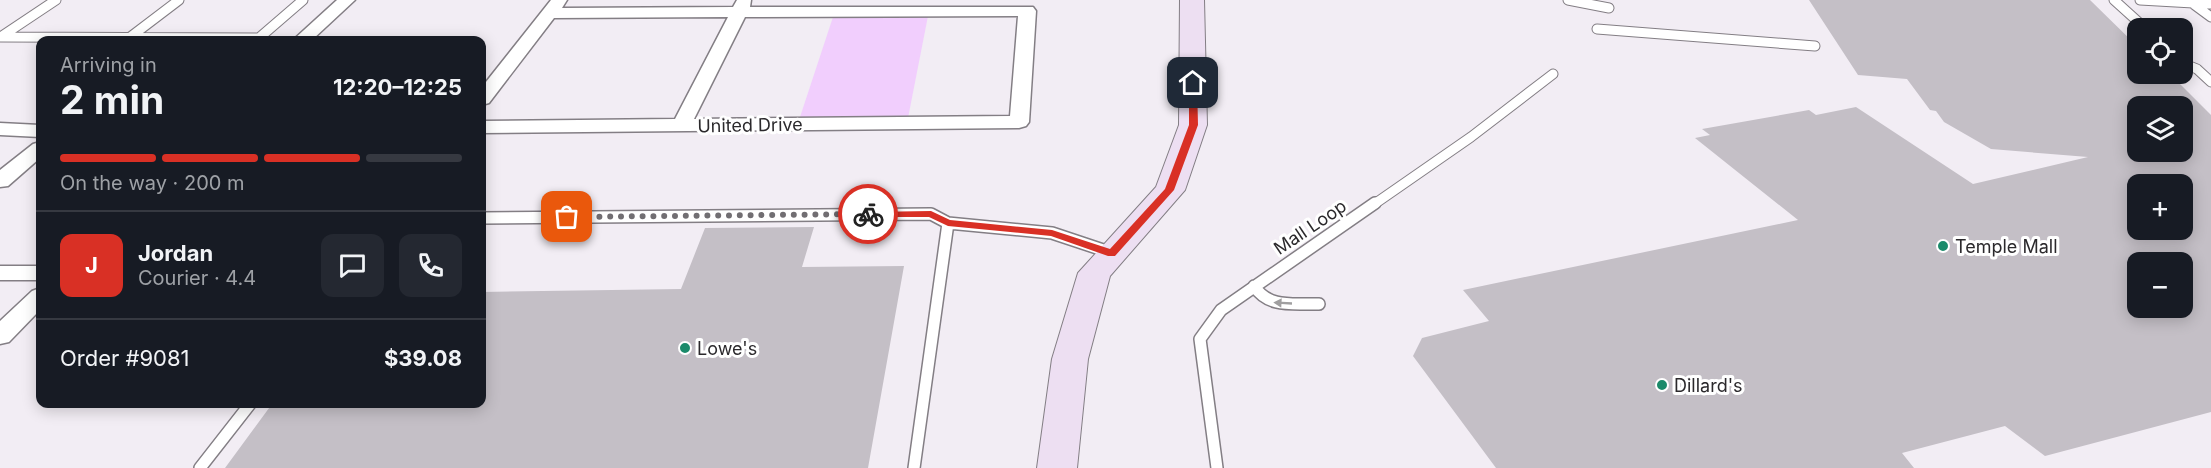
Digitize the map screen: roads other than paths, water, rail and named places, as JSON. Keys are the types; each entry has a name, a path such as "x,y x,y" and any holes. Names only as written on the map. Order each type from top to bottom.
{"street":[{"path":"306,36 346,0"},
{"path":"1057,468 1070,359 1094,273 1170,190 1193,125 1192,0"},
{"path":"681,126 742,6"},
{"path":"486,94 554,7 928,6"},
{"name":"United Drive","path":"486,127 1019,122 1027,11 928,6"},
{"path":"0,129 36,131"},
{"path":"0,181 36,151"},
{"path":"0,273 36,273"},
{"path":"0,336 36,300"}],"lane":[{"path":"0,37 56,0"},
{"path":"132,36 179,0"},
{"path":"261,36 303,0"},
{"path":"1568,0 1609,8"},
{"path":"2114,0 2134,18"},
{"path":"2140,0 2211,4"},
{"path":"2192,3 2211,17"},
{"path":"1597,29 1815,46"},
{"path":"0,37 36,37"},
{"path":"2193,67 2211,82"},
{"name":"Mall Loop","path":"1217,468 1200,339 1221,310 1470,137 1554,74"},
{"path":"486,218 931,214 948,223 1052,233 1112,253"},
{"path":"914,468 948,223"},
{"path":"1254,286 1261,297 1275,303 1319,304"},
{"path":"200,468 247,408"}],"place":[{"name":"Temple Mall","path":"1943,246"},
{"name":"Lowe's","path":"685,348"},
{"name":"Dillard's","path":"1662,385"}]}
